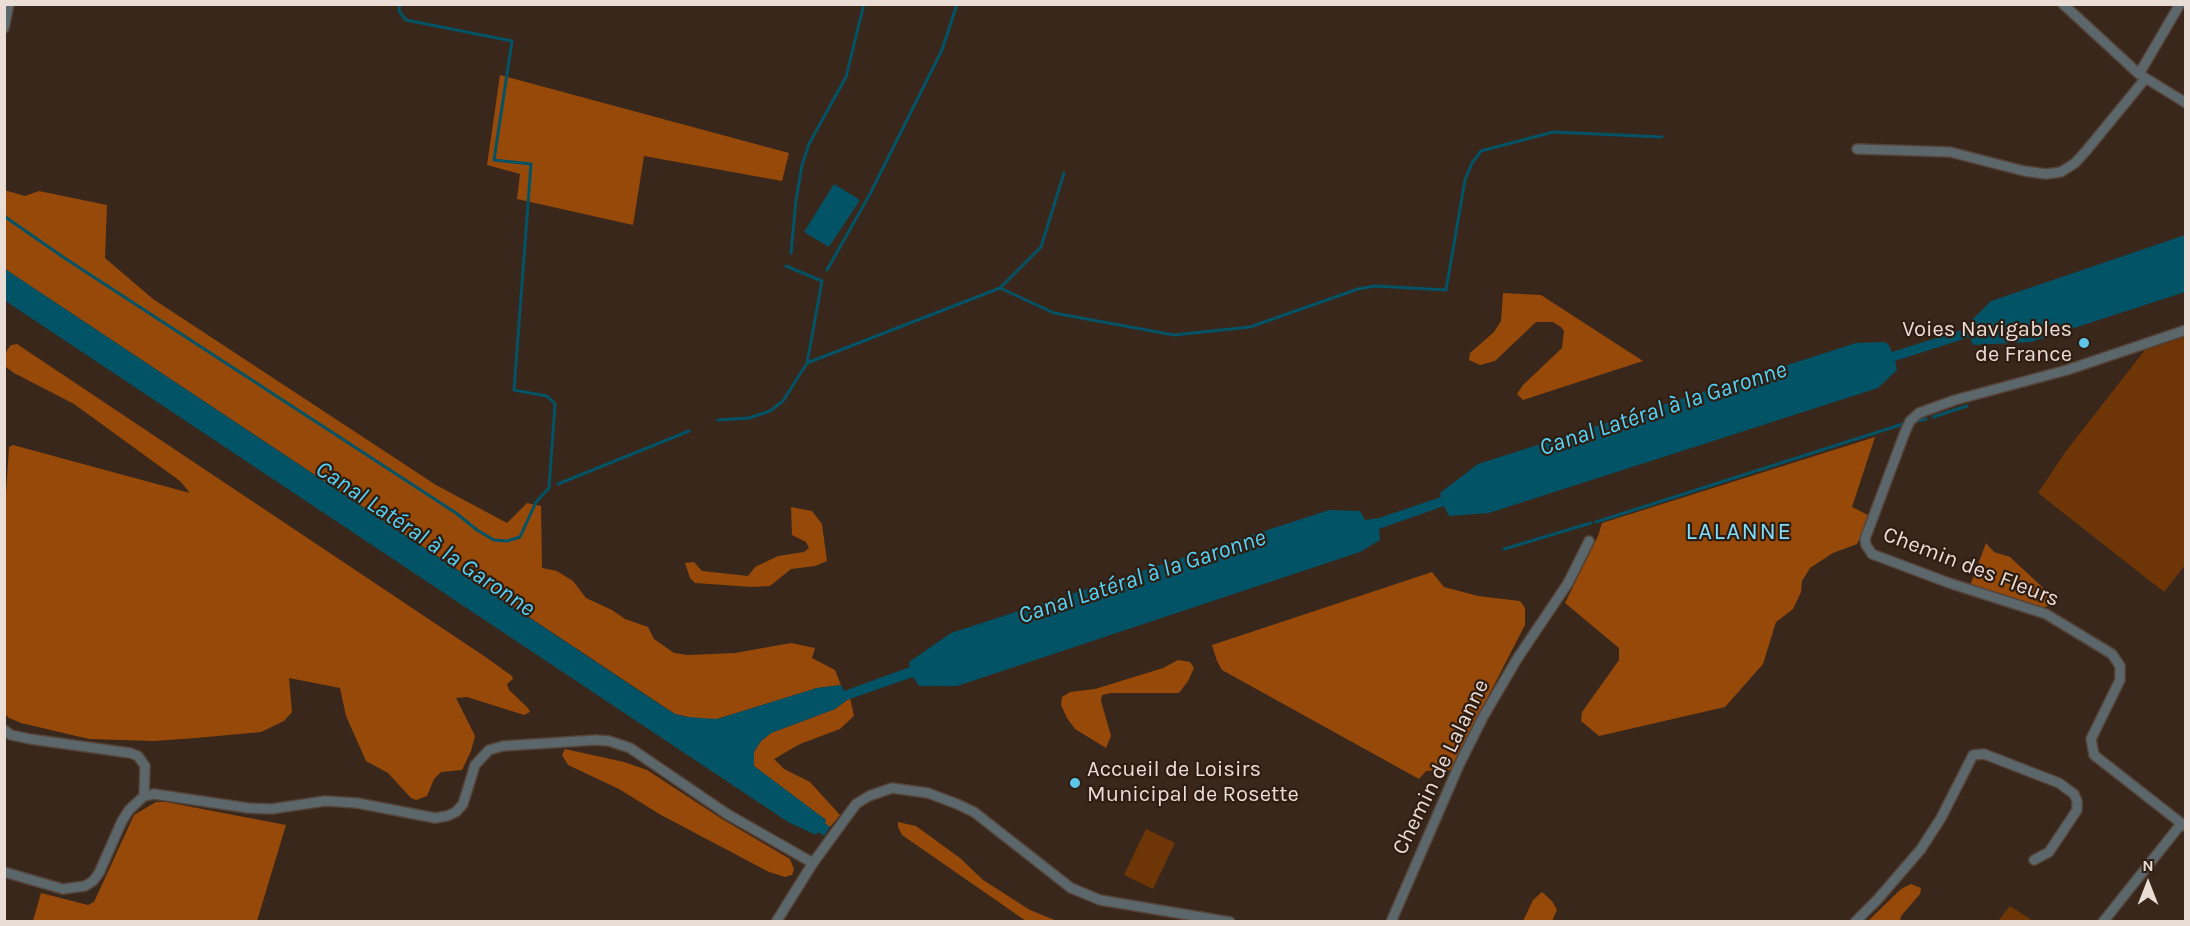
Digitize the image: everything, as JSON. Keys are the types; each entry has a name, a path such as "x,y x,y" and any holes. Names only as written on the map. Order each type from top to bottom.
{"street":[{"path":"4,28 9,4"},
{"path":"2063,4 2142,76 2186,103"},
{"path":"1857,149 1950,152 1989,160 2024,171 2046,174 2061,172 2075,163 2086,151 2142,76 2180,4"},
{"name":"Chemin des Fleurs","path":"2183,825 2098,759 2091,747 2094,731 2120,680 2120,666 2105,649 2046,614 1949,583 1872,554 1866,545 1866,539 1905,432 1910,421 1919,413 1955,400 2067,370 2186,330"},
{"name":"Chemin de Lalanne","path":"1391,921 1459,765 1483,717 1517,659 1568,583 1589,541"},
{"path":"4,730 11,735 30,739 138,756 145,766 144,796"},
{"path":"4,872 63,889 85,886 99,873 129,810 144,796 153,794 248,808 271,809 336,801 435,818 456,812 463,804 475,765 489,750 503,746 603,740 630,748 727,814 813,864"},
{"path":"1855,921 1878,899 1921,849 1941,818 1973,755 1984,754 2059,783 2074,794 2078,801 2077,810 2049,852 2034,860"},
{"path":"776,921 856,804 869,796 892,788 937,796 974,813 1071,888 1091,897 1230,921"},
{"path":"2103,921 2183,825"}],"shaded area":[{"path":"500,75 789,153 782,181 644,156 633,225 517,199 520,174 487,165"},
{"path":"4,190 25,196 39,191 107,205 105,258 153,299 436,485 507,523 527,503 541,506 542,568 557,571 573,581 586,598 625,619 648,627 654,639 674,653 688,655 735,653 791,643 815,648 812,658 835,670 841,685 817,688 717,719 697,719 675,714 5,269"},
{"path":"1503,293 1541,295 1643,361 1523,400 1517,394 1523,385 1562,348 1564,331 1553,322 1536,322 1495,361 1480,365 1469,360 1470,353 1494,332 1501,321"},
{"path":"2185,337 2185,565 2164,592 2038,493 2066,451 2145,350"},
{"path":"17,344 487,658 512,676 513,679 507,684 509,690 530,712 524,715 467,697 456,698 475,736 471,751 462,770 441,772 434,779 427,796 416,800 411,798 388,773 366,761 346,716 340,688 289,678 292,712 284,721 261,732 196,738 154,741 89,739 9,718 4,713 4,525 9,447 13,445 190,493 180,481 74,404 6,367 7,350 11,345"},
{"path":"1875,437 1852,507 1870,516 1857,544 1833,553 1810,568 1802,581 1801,592 1793,609 1776,622 1763,664 1725,707 1599,736 1581,721 1582,712 1619,660 1619,648 1565,603 1598,536 1602,523"},
{"path":"791,507 812,511 822,524 827,561 815,566 791,569 770,586 695,583 690,578 685,563 694,562 702,571 748,576 755,567 778,556 804,552 809,548 806,542 792,535"},
{"path":"1986,543 1994,552 2010,557 2052,596 2054,605 2040,608 1970,586"},
{"path":"1432,572 1444,587 1478,596 1520,601 1525,608 1525,625 1450,770 1426,771 1419,779 1222,670 1217,661 1212,645"},
{"path":"1178,660 1190,662 1194,668 1179,693 1102,695 1101,701 1111,736 1106,748 1075,729 1061,705 1062,697 1070,692 1095,689 1163,668"},
{"path":"850,698 854,716 840,729 800,744 774,759 784,769 810,782 840,815 830,827 824,823 826,820 754,766 754,752 761,741 771,733 835,709"},
{"path":"565,749 624,762 647,770 722,819 790,859 794,869 792,875 785,877 769,872 661,815 619,789 568,765 562,755"},
{"path":"156,802 286,825 257,921 33,921 41,893 88,905 94,902 134,815"},
{"path":"898,822 916,826 960,858 983,880 1030,910 1057,921 1026,921 902,835"},
{"path":"1146,829 1175,843 1153,889 1124,875"},
{"path":"1911,884 1921,888 1920,894 1901,916 1900,921 1868,921 1901,889"},
{"path":"1542,892 1552,901 1557,910 1552,921 1523,921 1533,900"},
{"path":"2010,906 2033,921 1998,921"}],"water":[{"path":"834,184 860,200 829,247 804,232"},
{"name":"Canal Latéral à la Garonne","path":"2185,235 2185,292 2031,342 1973,345 1970,337 1895,361 1897,370 1878,388 1489,513 1449,516 1444,506 1379,529 1380,540 1360,552 957,686 919,686 913,677 847,700 835,709 771,733 761,741 754,752 754,766 826,820 825,823 830,827 824,836 818,832 816,835 788,822 4,300 5,269 662,706 675,714 687,717 717,719 817,688 841,685 844,691 910,667 909,662 951,633 1329,510 1360,511 1365,520 1379,518 1441,497 1440,493 1478,464 1856,343 1884,342 1888,344 1892,352 1968,328 1968,324 1991,301"}],"waterway":[{"path":"4,216 63,257 456,513 477,530 494,540 507,541 520,537 536,502 549,488 555,404 547,396 514,390 531,164 494,160 512,41 406,20 399,11 400,4"},
{"path":"791,253 802,165 809,144 846,77 864,4"},
{"path":"827,270 870,194 942,50 957,4"},
{"path":"718,420 749,418 770,411 783,401 807,363 1000,288 1054,313 1174,335 1250,327 1358,289 1375,286 1446,290 1465,180 1472,163 1481,151 1553,132 1662,137"},
{"path":"1000,288 1041,247 1064,173"},
{"path":"786,266 822,281 807,363"},
{"path":"1933,417 1967,406"},
{"path":"1914,422 1926,419"},
{"path":"1596,522 1903,424"},
{"path":"558,484 689,431"},
{"path":"1504,549 1591,523"}],"place":[{"name":"Voies Navigables de France","path":"2084,343"},
{"name":"Accueil de Loisirs Municipal de Rosette","path":"1075,783"}],"district":[{"name":"LALANNE","path":"1739,532"}]}
